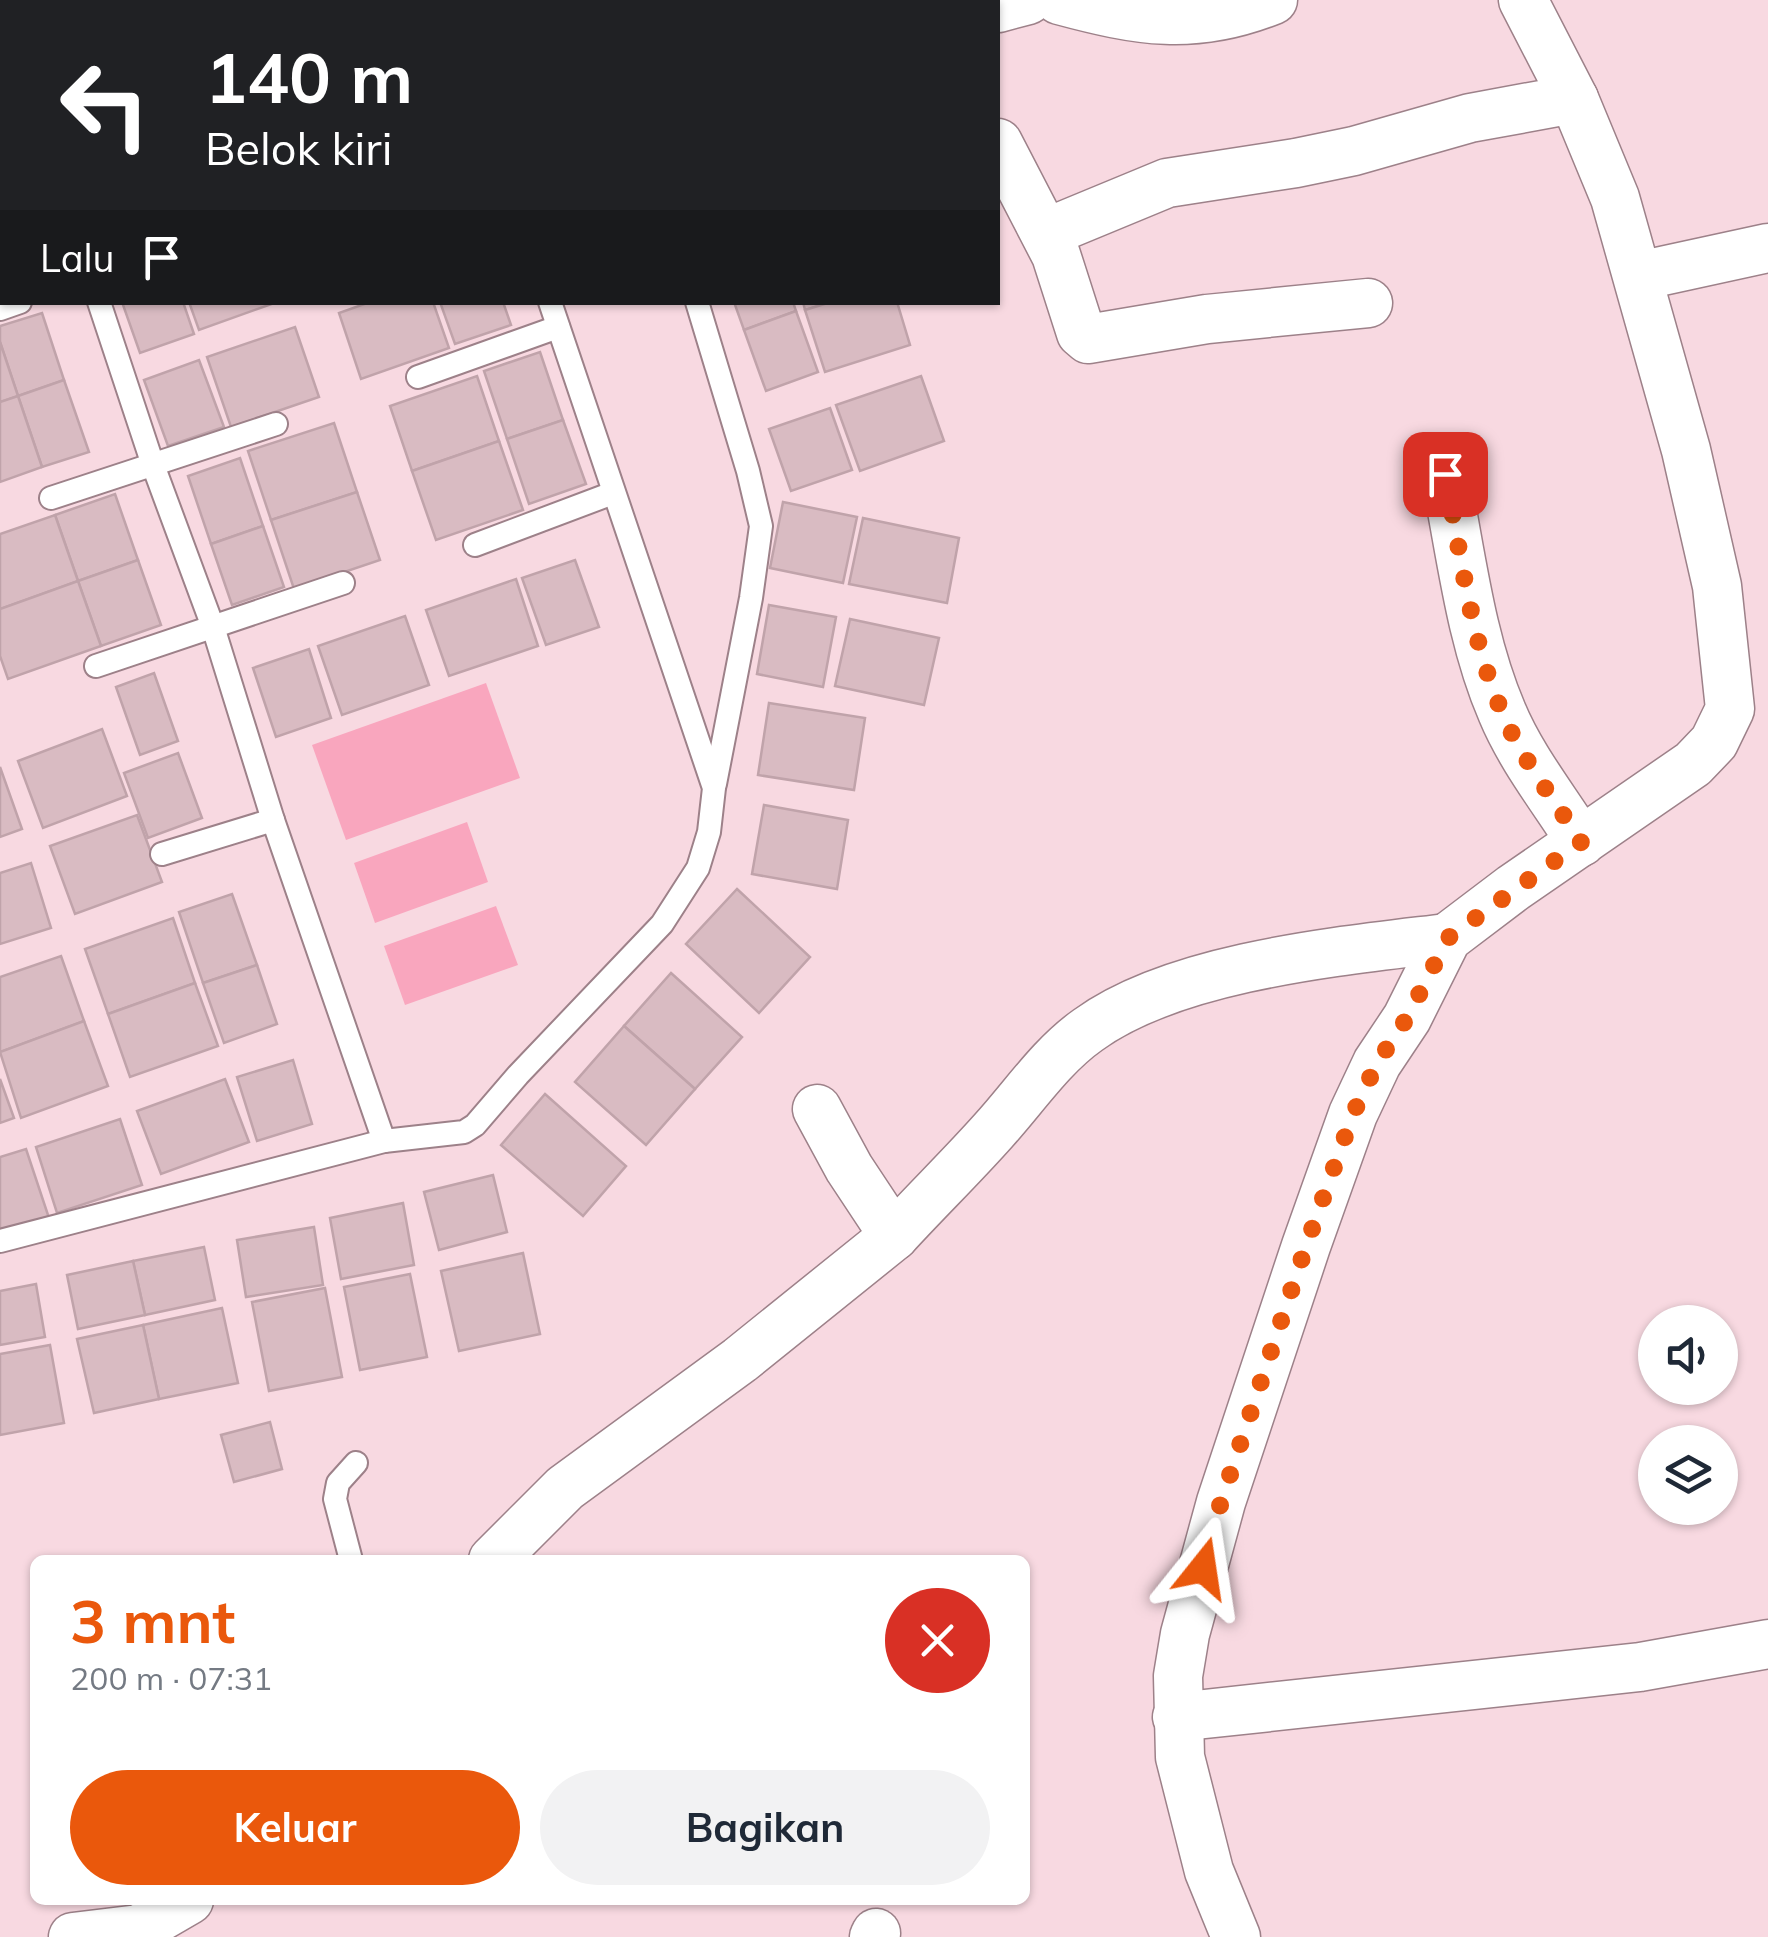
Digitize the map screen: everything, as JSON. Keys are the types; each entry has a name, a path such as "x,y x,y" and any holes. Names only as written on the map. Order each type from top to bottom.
{"street":[{"path":"1000,7 1028,0"},
{"path":"1059,0 1161,11 1202,20 1273,0"},
{"path":"1236,1937 1209,1871 1180,1757 1178,1676 1185,1634 1221,1502 1353,1114 1377,1063 1407,1018 1448,938 1693,764 1749,701 1717,586 1686,450 1615,198 1574,99 1524,0"},
{"path":"1046,233 1167,183 1316,159 1470,118 1574,99"},
{"path":"1000,148 1046,233 1081,334 1088,339 1208,319 1368,302"},
{"path":"1639,276 1768,248"},
{"path":"1445,474 1479,637 1500,708 1518,748 1581,842"},
{"path":"497,1555 565,1488 740,1360 894,1236 1065,1048 1115,1014 1159,994 1308,955 1448,938"},
{"path":"817,1108 849,1168 894,1236"},
{"path":"1177,1717 1640,1668 1768,1644"},
{"path":"72,1937 139,1929 181,1905"},
{"path":"192,1905 204,1937"}],"lane":[{"path":"100,305 213,627 273,820 384,1141"},
{"path":"551,305 714,788"},
{"path":"0,1242 384,1141 454,1136 475,1125 662,924 698,868 709,832 760,526 748,470 698,305"},
{"path":"418,377 558,327"},
{"path":"50,498 276,424"},
{"path":"475,545 613,493"},
{"path":"96,666 343,583"},
{"path":"162,854 273,820"},
{"path":"350,1555 335,1499 338,1483 356,1463"}],"shaded area":[{"path":"486,683 520,778 346,840 312,745"},
{"path":"467,822 488,882 375,923 354,863"},
{"path":"496,906 518,965 405,1005 384,946"}],"building":[{"path":"123,305 184,305 194,334 140,353"},
{"path":"190,305 269,305 199,330"},
{"path":"362,305 434,305 449,348 361,379 339,313"},
{"path":"441,305 504,305 511,325 455,344"},
{"path":"735,305 794,305 796,311 744,330"},
{"path":"821,305 898,305 910,345 825,372 805,310"},
{"path":"796,311 818,372 766,391 744,330"},
{"path":"42,313 64,380 18,396 0,342 0,326"},
{"path":"295,327 319,397 231,427 207,357"},
{"path":"0,342 18,396 0,402"},
{"path":"540,352 563,420 507,439 484,371"},
{"path":"199,360 224,427 168,446 144,380"},
{"path":"477,376 499,441 412,471 390,406"},
{"path":"921,376 944,441 860,471 836,405"},
{"path":"64,380 89,452 42,467 18,396"},
{"path":"18,396 42,467 0,482 0,402"},
{"path":"830,408 852,470 791,491 769,429"},
{"path":"563,420 586,484 529,504 507,439"},
{"path":"334,423 357,492 271,520 248,451"},
{"path":"499,441 523,510 436,540 412,471"},
{"path":"240,458 263,526 211,544 188,476"},
{"path":"357,492 380,560 294,589 271,520"},
{"path":"115,494 138,560 78,581 55,515"},
{"path":"783,502 857,517 843,583 770,568"},
{"path":"55,515 78,581 0,609 0,534"},
{"path":"863,518 959,538 947,603 849,584"},
{"path":"263,526 284,587 232,605 211,544"},
{"path":"138,560 161,625 101,646 78,581"},
{"path":"575,560 599,627 546,645 522,578"},
{"path":"516,579 538,646 449,676 426,610"},
{"path":"78,581 101,646 8,679 0,656 0,609"},
{"path":"769,605 836,617 823,687 757,674"},
{"path":"405,616 429,685 342,715 318,646"},
{"path":"850,619 939,638 924,705 835,686"},
{"path":"309,649 331,718 276,737 253,668"},
{"path":"154,673 178,741 140,755 116,687"},
{"path":"769,703 865,718 854,790 758,775"},
{"path":"102,729 127,796 43,828 18,761"},
{"path":"178,753 202,818 148,838 124,773"},
{"path":"0,767 22,829 0,837"},
{"path":"764,805 848,820 837,889 752,874"},
{"path":"137,815 162,882 75,914 50,846"},
{"path":"31,863 51,928 0,944 0,873"},
{"path":"737,889 810,957 759,1013 686,944"},
{"path":"232,894 257,965 203,983 179,912"},
{"path":"173,918 195,983 108,1014 85,949"},
{"path":"61,956 84,1021 0,1052 0,977"},
{"path":"257,965 277,1024 224,1043 203,983"},
{"path":"671,973 742,1037 695,1089 624,1026"},
{"path":"195,983 218,1046 130,1077 108,1014"},
{"path":"84,1021 108,1086 21,1118 0,1052"},
{"path":"624,1026 695,1089 646,1145 575,1082"},
{"path":"293,1060 312,1124 257,1141 237,1077"},
{"path":"0,1079 14,1118 0,1123"},
{"path":"225,1079 249,1142 161,1174 137,1111"},
{"path":"545,1094 626,1166 583,1216 501,1145"},
{"path":"120,1119 142,1185 57,1213 36,1147"},
{"path":"26,1149 50,1221 0,1238 0,1157"},
{"path":"493,1175 507,1232 439,1250 424,1192"},
{"path":"403,1203 414,1265 341,1279 330,1218"},
{"path":"314,1227 323,1285 246,1297 237,1240"},
{"path":"204,1247 215,1300 145,1315 133,1261"},
{"path":"523,1253 540,1334 459,1351 441,1271"},
{"path":"133,1261 145,1315 78,1329 67,1275"},
{"path":"410,1274 427,1357 360,1370 344,1287"},
{"path":"36,1284 45,1337 0,1345 0,1291"},
{"path":"325,1288 342,1377 269,1391 252,1302"},
{"path":"222,1308 238,1383 159,1399 143,1325"},
{"path":"143,1325 159,1399 94,1413 77,1339"},
{"path":"50,1345 64,1423 0,1435 0,1354"},
{"path":"270,1422 282,1469 234,1482 221,1435"}],"route":[{"path":"1203,1568 1306,1246 1353,1114 1377,1063 1407,1018 1448,938 1581,842 1518,748 1500,708 1479,637 1445,474"}]}
